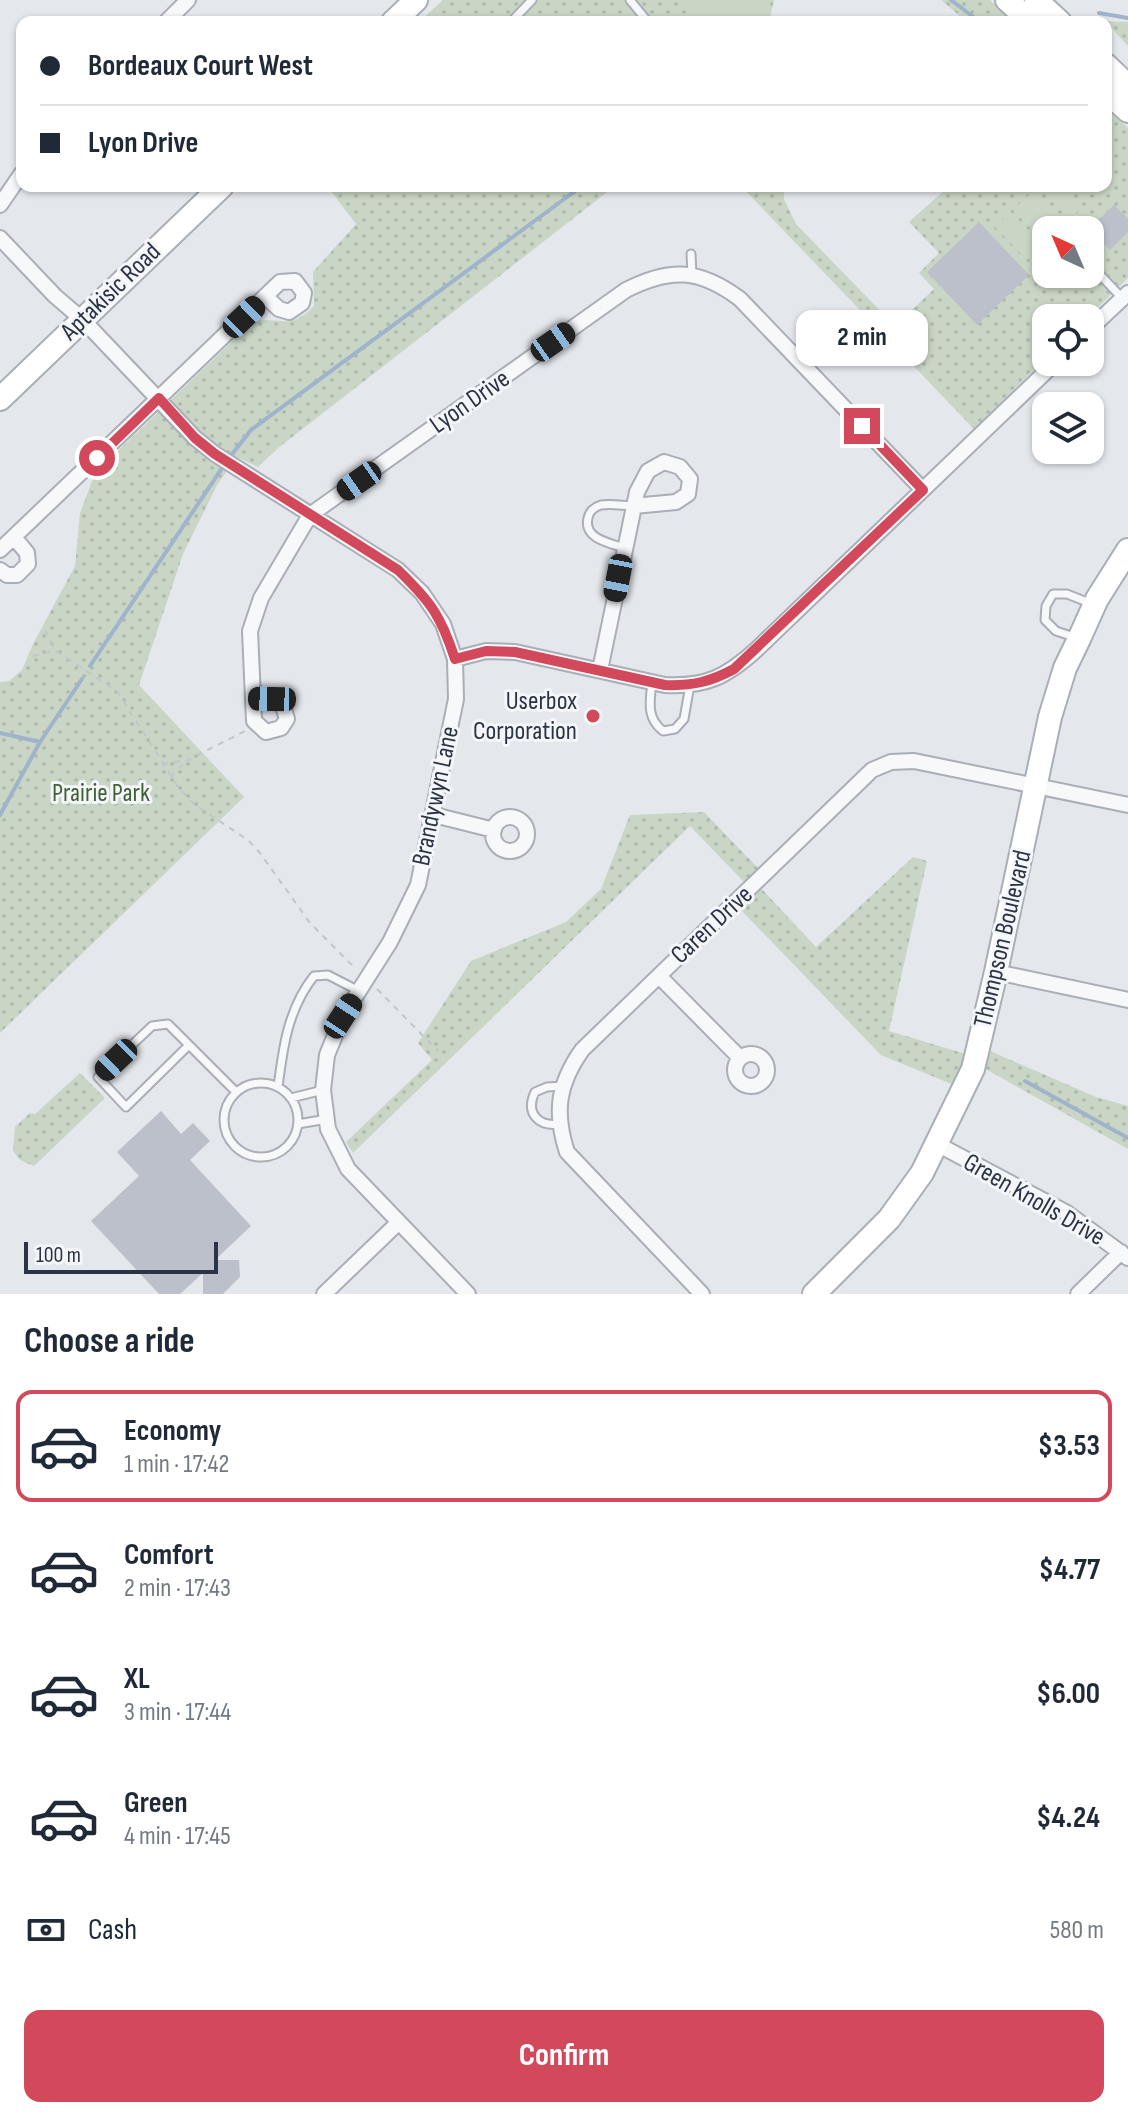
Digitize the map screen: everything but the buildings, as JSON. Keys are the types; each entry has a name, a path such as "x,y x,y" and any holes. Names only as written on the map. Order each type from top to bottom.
{"street":[{"path":"172,16 188,0"},
{"path":"399,16 416,0"},
{"path":"1007,0 1024,16"},
{"path":"1036,0 1053,16"},
{"path":"1112,71 1128,86"},
{"path":"1112,96 1128,111"},
{"path":"0,205 16,182"},
{"name":"Aptakisic Road","path":"0,399 216,192"},
{"name":"Brandywyn Lane","path":"0,238 195,438 234,467 398,570 422,593 443,624 455,659 456,699 418,885 390,942 343,1016 327,1055 323,1090 328,1129 348,1169 468,1294"},
{"name":"Lyon Drive","path":"310,515 626,290 647,280 692,275 716,281 740,299 923,490"},
{"path":"1104,315 1125,295"},
{"path":"0,550 265,296"},
{"path":"455,659 486,651 515,652 652,682 690,685 710,682 734,669 1041,376"},
{"path":"600,670 634,506"},
{"path":"253,699 282,703 287,713 285,724 277,731 266,732 256,725 253,699 250,631 254,614 310,515"},
{"path":"0,570 7,575 17,575 28,564 27,553 14,537"},
{"name":"Thompson Boulevard","path":"814,1294 889,1219 922,1173 973,1069 1050,717 1065,668 1094,605 1128,550"},
{"name":"Caren Drive","path":"702,1294 567,1152 560,1124 562,1086 568,1070 582,1050 872,770 891,762 914,761 1128,805"},
{"path":"434,815 494,830"},
{"path":"996,972 1128,1000"},
{"path":"659,976 740,1058"},
{"name":"Green Knolls Drive","path":"937,1144 1067,1213 1124,1255"},
{"path":"324,1294 399,1222"},
{"path":"1078,1294 1124,1255"}],"lane":[{"path":"517,16 532,0"},
{"path":"630,0 643,16"},
{"path":"691,254 692,275"},
{"path":"1104,276 1125,295"},
{"path":"624,548 594,536 587,527 587,519 593,509 603,504 634,506"},
{"path":"1079,639 1056,631 1045,620 1046,606 1053,594 1067,594 1094,605"},
{"path":"652,682 650,708 654,724 663,731 675,729 684,719 690,685"},
{"path":"278,1087 285,1034 306,986 314,976 328,975 363,985"},
{"path":"189,1045 126,1107 98,1077 152,1026 168,1024 189,1045 236,1092"},
{"path":"256,1083 278,1087 291,1098 298,1115 295,1136 278,1153 255,1157 243,1153 227,1136 223,1125 224,1112 236,1092 256,1083"},
{"path":"560,1124 540,1122 532,1113 530,1102 535,1092 562,1086"},
{"path":"291,1098 323,1090"},
{"path":"298,1124 327,1119"}],"path":[{"path":"45,630 56,651 117,691 171,779 195,805 236,830 260,853 310,923 363,985 438,1051"},
{"path":"33,656 56,651"},
{"path":"171,779 173,773 188,760 256,725"},
{"path":"161,764 188,760"}],"green space":[{"path":"443,0 774,0 770,16 426,16"},
{"path":"683,0 771,0 764,16 692,16"},
{"path":"941,0 990,0 1007,16 960,16"},
{"path":"1112,21 1128,22 1128,46 1112,29"},
{"path":"1112,114 1128,128 1128,278 1101,304 1032,304 1032,372 974,429 747,192 784,192 784,199 796,224 895,326 934,289 919,273 939,253 909,222 942,192 1112,192"},
{"name":"Prairie Park","path":"332,192 607,192 278,448 258,467 237,457 217,485 183,554 139,685 244,797 0,1033 0,682 9,681 22,670 75,566 80,513 95,473 252,322 291,321 314,306 313,272 356,224"},
{"path":"1046,192 1068,192 1083,207 1069,216"},
{"path":"1030,194 1051,216 1032,216 1032,220 1018,205"},
{"path":"1011,212 1032,234 1032,255 1027,260 995,227"},
{"path":"704,812 758,868 744,882 690,826 353,1153 346,1142 432,1060 418,1043 471,961 566,922 601,889 630,815"},
{"path":"913,857 927,861 889,1031 966,1054 954,1085 881,1055 739,908 760,887 816,947"},
{"path":"990,1051 1096,1097 1128,1106 1128,1149 984,1068"},
{"path":"80,1073 105,1098 34,1166 20,1160 13,1151 15,1127 30,1113 35,1114"}],"waterway":[{"path":"951,0 972,16"},
{"path":"1099,13 1128,18"},
{"path":"229,458 251,430 574,192"},
{"path":"90,666 224,465"},
{"path":"0,815 40,742 82,679"},
{"path":"0,733 40,742"},
{"path":"1025,1081 1128,1138"}],"place":[{"name":"Userbox Corporation","path":"593,716"}],"route":[{"path":"97,458 159,398 195,438 215,454 398,570 422,593 443,624 455,659 486,651 515,652 665,685 686,686 710,682 734,669 923,490 862,426"}]}
